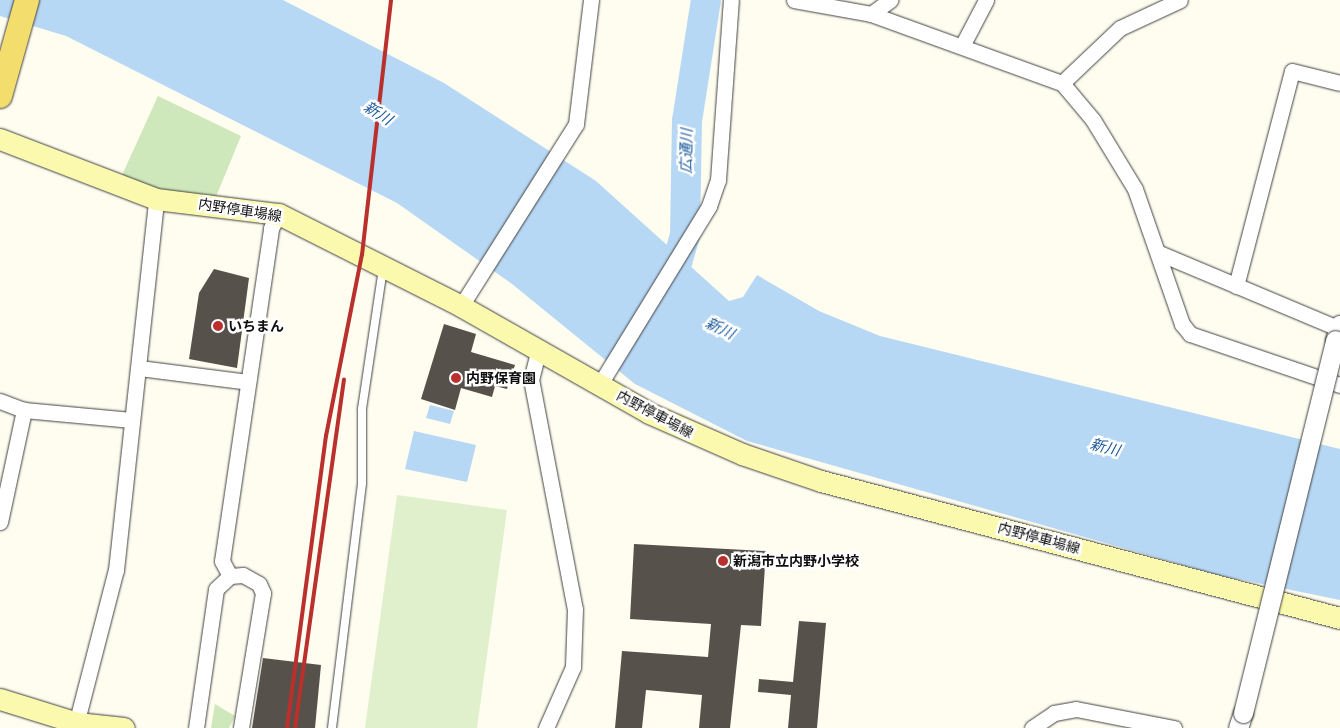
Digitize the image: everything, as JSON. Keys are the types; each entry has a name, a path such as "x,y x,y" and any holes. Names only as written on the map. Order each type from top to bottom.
{"main road":[{"path":"2,86 27,0"},
{"name":"内野停車場線","path":"0,139 156,199 278,214 461,306 694,435 821,481 1340,618"},
{"path":"0,699 76,725 124,728"}],"street":[{"path":"461,306 576,124 591,0"},
{"path":"600,384 709,206 718,180 731,0"},
{"path":"794,0 871,14 1062,83 1094,120 1122,166 1159,252 1169,295 1190,334 1340,385"},
{"path":"871,14 890,0"},
{"path":"962,46 986,0"},
{"path":"1062,83 1120,28 1180,0"},
{"path":"1236,286 1292,71 1340,83"},
{"path":"76,725 116,570 156,199"},
{"path":"230,576 222,561 271,228 278,214"},
{"path":"1159,252 1338,331 1241,720"},
{"path":"539,348 532,379 575,609 573,667 546,728"},
{"path":"139,368 248,382"},
{"path":"0,402 24,410 132,420"},
{"path":"0,522 24,410"},
{"path":"196,728 216,589 230,576"},
{"path":"230,576 253,579 263,593 241,728"},
{"path":"1032,728 1054,713 1076,709 1174,728"}],"lane":[{"path":"332,728 362,484 362,409 383,266"}],"green space":[{"path":"158,96 241,136 213,204 118,184"},
{"path":"397,495 507,510 477,728 365,728"},
{"path":"215,704 235,716 229,728 211,728"}],"water":[{"name":"新川","path":"0,0 283,0 444,83 596,181 729,301 743,297 757,275 819,311 880,336 1340,449 1340,600 1218,575 747,441 635,384 512,284 397,203 66,36 0,16"},
{"path":"430,405 454,411 450,424 426,418"},
{"path":"414,431 476,445 467,482 405,469"}],"building":[{"name":"いちまん","path":"214,269 249,278 237,368 189,359 199,293"},
{"path":"444,324 476,334 471,352 515,365 507,389 495,386 492,397 461,388 455,410 421,399"},
{"path":"634,544 766,551 761,626 741,625 730,728 699,728 702,695 646,690 642,728 615,728 622,651 708,657 711,624 630,619"},
{"path":"799,621 826,623 817,728 788,728 791,695 758,692 759,679 793,682"},
{"path":"263,658 321,665 315,728 252,728"}],"waterway":[{"name":"広通川","path":"675,270 685,235 687,121 706,0"}],"railway":[{"path":"287,728 326,436 362,255 391,0"},
{"path":"295,728 344,379"}],"place":[{"name":"いちまん","path":"218,326"},
{"name":"内野保育園","path":"456,378"},
{"name":"新潟市立内野小学校","path":"723,561"}]}
